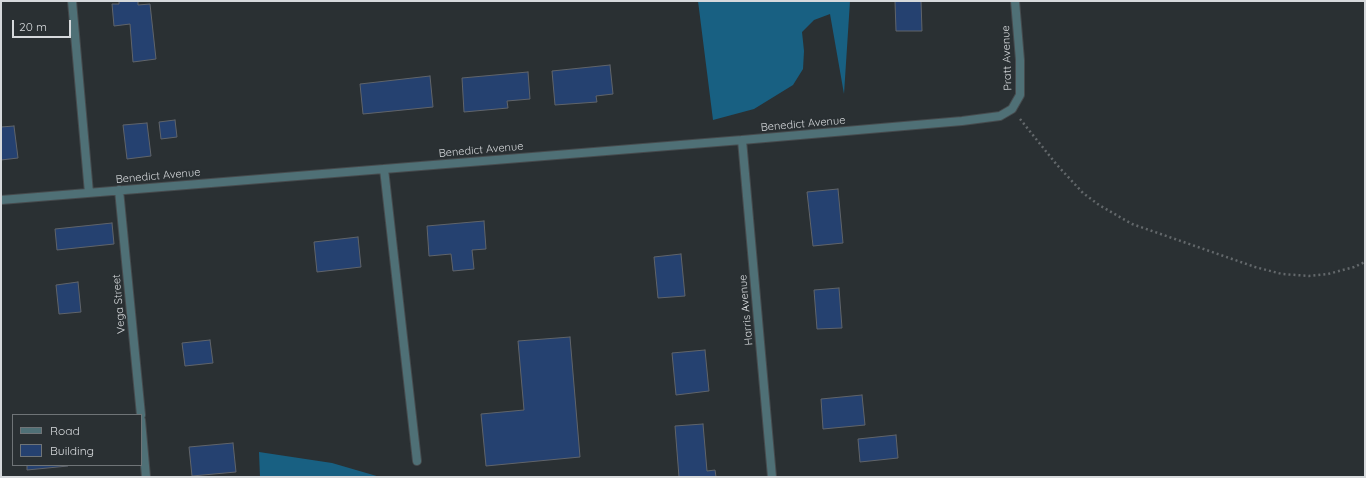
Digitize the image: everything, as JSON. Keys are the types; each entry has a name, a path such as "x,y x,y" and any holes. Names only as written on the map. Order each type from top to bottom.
{"street":[{"path":"72,1 89,193"},
{"name":"Pratt Avenue","path":"1012,109 1020,95 1020,60 1015,1"},
{"name":"Benedict Avenue","path":"1,200 962,121 1000,116 1012,109"},
{"name":"Harris Avenue","path":"742,140 772,477"},
{"path":"384,169 417,461"},
{"name":"Vega Street","path":"119,190 141,414"},
{"path":"142,431 146,477"}],"path":[{"path":"1012,109 1057,165 1083,193 1099,206 1132,224 1255,267 1282,274 1309,276 1328,274 1354,267 1365,262"}],"shaded area":[{"path":"698,1 850,1 844,94 830,14 814,20 802,32 804,51 803,69 793,85 754,109 713,120"},
{"path":"259,452 332,463 380,477 260,477"}],"building":[{"path":"119,1 138,1 138,5 150,4 156,59 133,62 130,24 114,26 112,4 119,4"},
{"path":"895,1 921,1 922,31 896,31"},
{"path":"610,65 613,94 596,96 597,102 555,105 552,71"},
{"path":"528,72 530,99 507,101 508,108 464,112 462,78"},
{"path":"430,76 433,107 363,114 360,84"},
{"path":"175,120 177,137 161,139 159,122"},
{"path":"147,123 151,156 127,159 123,125"},
{"path":"14,126 18,158 1,160 1,127"},
{"path":"838,189 843,243 813,246 807,192"},
{"path":"484,221 486,249 472,250 474,269 453,271 451,254 429,256 427,226"},
{"path":"112,223 114,244 57,250 55,229"},
{"path":"358,237 361,267 317,272 314,242"},
{"path":"681,254 685,296 658,298 654,257"},
{"path":"78,282 81,312 59,314 56,285"},
{"path":"839,288 842,328 817,329 814,290"},
{"path":"570,337 580,457 486,466 481,414 524,410 518,341"},
{"path":"210,340 213,363 185,366 182,343"},
{"path":"705,350 709,391 676,395 672,353"},
{"path":"862,395 865,425 823,429 821,399"},
{"path":"703,424 707,471 715,470 716,477 679,477 675,426"},
{"path":"896,435 898,458 860,462 858,439"},
{"path":"233,443 236,472 192,476 189,447"},
{"path":"27,466 68,466 27,470"}]}
